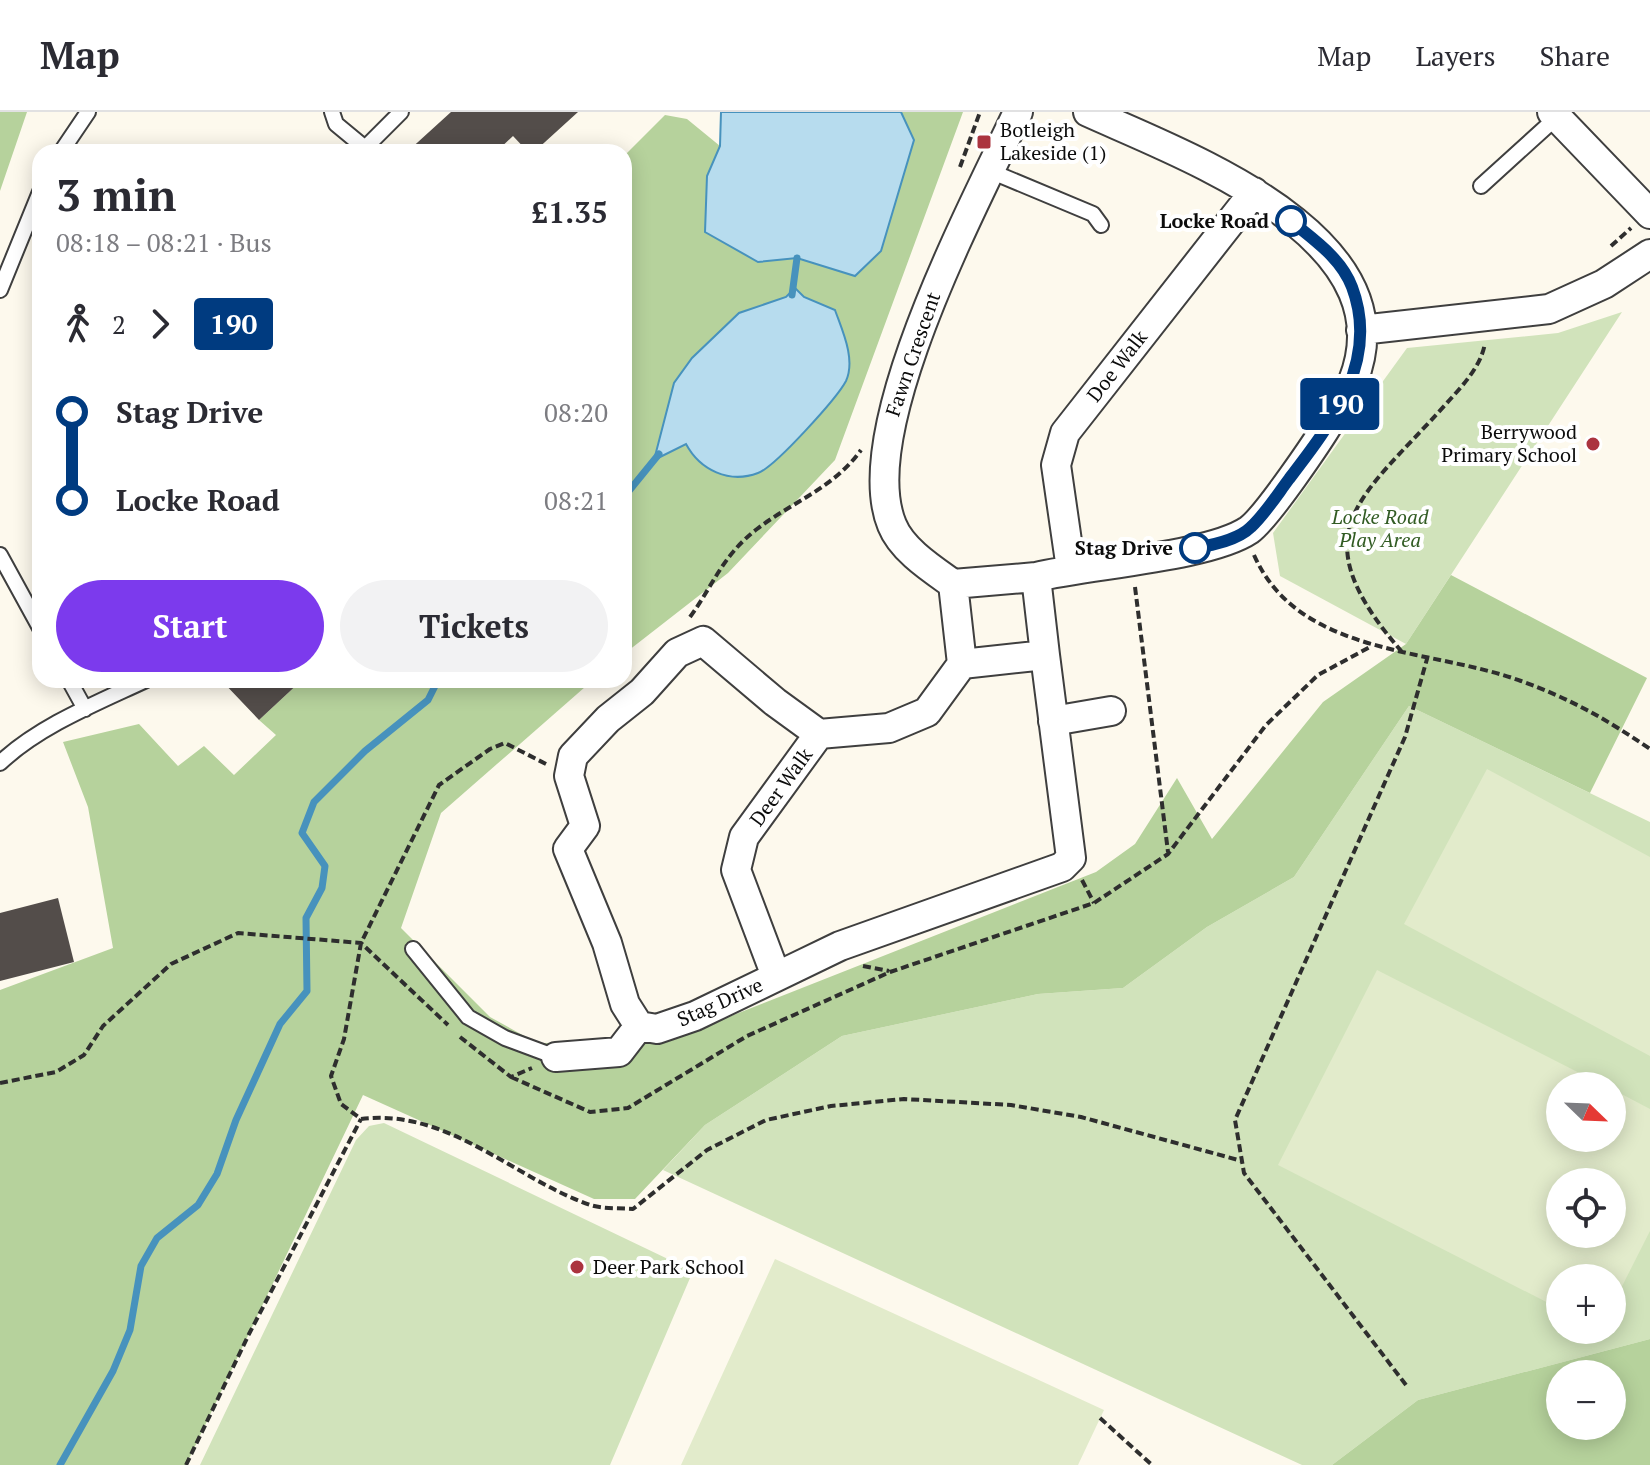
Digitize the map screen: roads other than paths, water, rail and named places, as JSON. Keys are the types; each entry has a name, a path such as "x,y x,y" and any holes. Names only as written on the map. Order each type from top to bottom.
{"street":[{"name":"Fawn Crescent","path":"953,584 919,559 893,528 882,490 888,427 936,287 1018,112"},
{"path":"556,1057 619,1052 639,1026 625,1004 607,943 568,849 585,826 569,776 573,756 608,719 642,692 677,653 703,641 775,702 819,734 889,728 927,712 962,664 953,584 1036,577 1218,544 1250,529 1319,440 1353,382 1361,330 1351,286 1336,260 1254,192 1088,112"},
{"path":"1554,115 1649,213"},
{"name":"Doe Walk","path":"1071,569 1056,465 1065,433 1254,192"},
{"path":"1361,330 1549,309 1604,284 1650,254"},
{"name":"Stag Drive","path":"639,1026 657,1029 695,1016 840,946 1062,867 1071,858 1036,577"},
{"path":"962,664 1045,655"},
{"path":"1053,721 1111,711"},
{"name":"Deer Walk","path":"776,976 736,870 744,837 819,734"}],"lane":[{"path":"66,144 88,112"},
{"path":"332,112 336,124 360,144"},
{"path":"369,144 401,112"},
{"path":"1481,186 1554,115"},
{"path":"990,171 1093,214 1101,225"},
{"path":"0,290 32,212"},
{"path":"0,555 32,613"},
{"path":"73,688 85,709"},
{"path":"0,763 11,753 85,709 129,688"},
{"path":"413,949 468,1017 505,1038 556,1057"}],"water":[{"path":"721,112 901,112 914,140 881,251 855,276 797,258 758,262 705,232 707,176 720,146"},
{"path":"795,288 804,297 835,310 844,335 849,354 849,372 831,402 791,446 758,473 736,477 716,472 699,461 686,444 654,460 674,383 692,358 739,313 786,297"}],"waterway":[{"path":"792,295 797,258"},
{"path":"632,487 659,454"},
{"path":"60,1465 113,1371 130,1330 141,1266 157,1238 198,1205 217,1174 236,1120 280,1024 307,991 306,918 322,888 325,866 302,833 314,802 365,751 428,700 434,688"}],"place":[{"name":"Botleigh Lakeside (1)","path":"984,142"},
{"name":"Locke Road","path":"1291,221"},
{"name":"Berrywood Primary School","path":"1593,444"},
{"name":"Stag Drive","path":"1195,548"},
{"name":"Deer Park School","path":"577,1267"}],"park label":[{"name":"Locke Road Play Area","path":"1380,528"}]}
